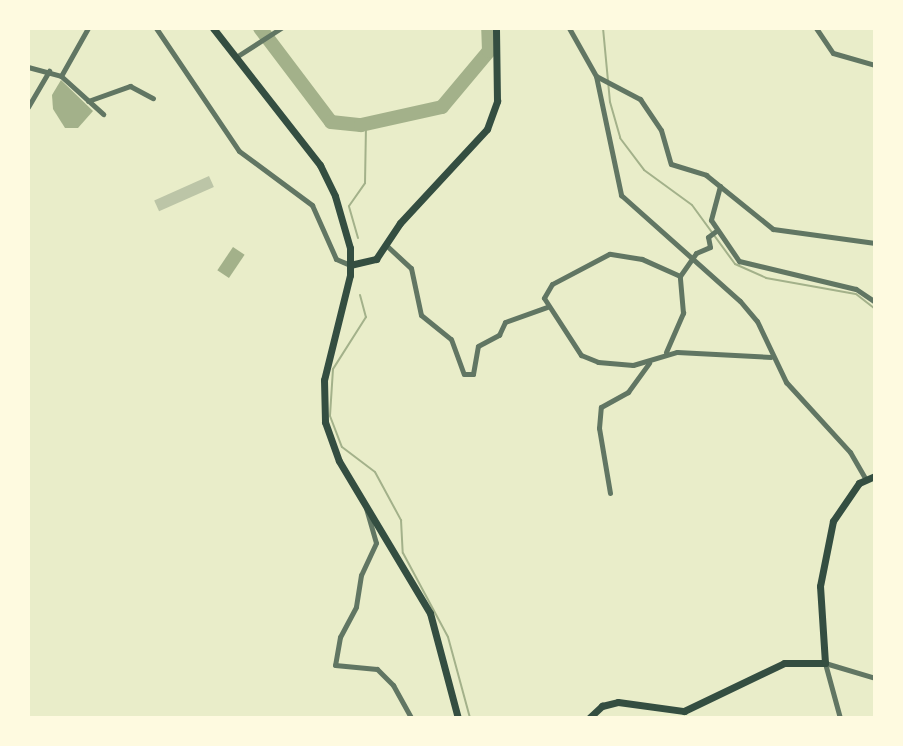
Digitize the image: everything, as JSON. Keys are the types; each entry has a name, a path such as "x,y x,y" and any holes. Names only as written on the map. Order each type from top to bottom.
{"main road":[{"path":"213,28 320,165 344,223 350,265 322,407 333,448 430,613 458,718"},
{"path":"350,265 371,262 492,120 498,88 496,28"},
{"path":"589,718 602,706 618,702 684,711 784,663 825,663 820,586 833,521 865,478 875,476"}],"street":[{"path":"61,76 88,28"},
{"path":"156,28 239,151 312,205 336,259 350,265"},
{"path":"236,57 281,28"},
{"path":"569,28 599,77 621,195 641,218 693,256 757,321 771,357 865,478"},
{"path":"816,28 833,53 875,65"},
{"path":"28,67 61,76 103,114"},
{"path":"28,107 49,71"},
{"path":"599,77 631,91 650,113 671,164 699,172 780,232 875,243"},
{"path":"87,101 130,86 153,98"},
{"path":"666,353 683,313 680,276 693,256 710,247 714,233 710,214 720,186"},
{"path":"714,233 745,265 843,285 875,302"},
{"path":"386,245 411,268 421,315 451,339 464,374 473,374 478,346 499,335 505,322 547,307"},
{"path":"680,276 642,259 599,256 545,289 547,307 588,359 621,366 649,362 666,353 771,357"},
{"path":"610,493 599,428 601,407 628,392 649,362"},
{"path":"366,507 376,543 361,575 356,607 340,637 335,665 377,669 393,685 411,718"},
{"path":"825,663 875,678"},
{"path":"825,663 840,718"}],"shaded area":[{"path":"61,80 93,111 78,128 65,128 53,109 52,95"},
{"path":"233,247 245,255 229,278 217,270"}],"building":[{"path":"209,176 214,187 159,211 154,200"}],"waterway":[{"path":"260,28 331,122 361,125 442,107 489,51 488,28"},
{"path":"603,28 610,102 620,138 644,170 692,205 735,264 766,278 856,294 875,309"},
{"path":"358,238 349,206 365,183 366,124"},
{"path":"360,295 366,317 333,369 330,416 342,447 375,472 401,520 403,553 448,637 470,718"}]}
